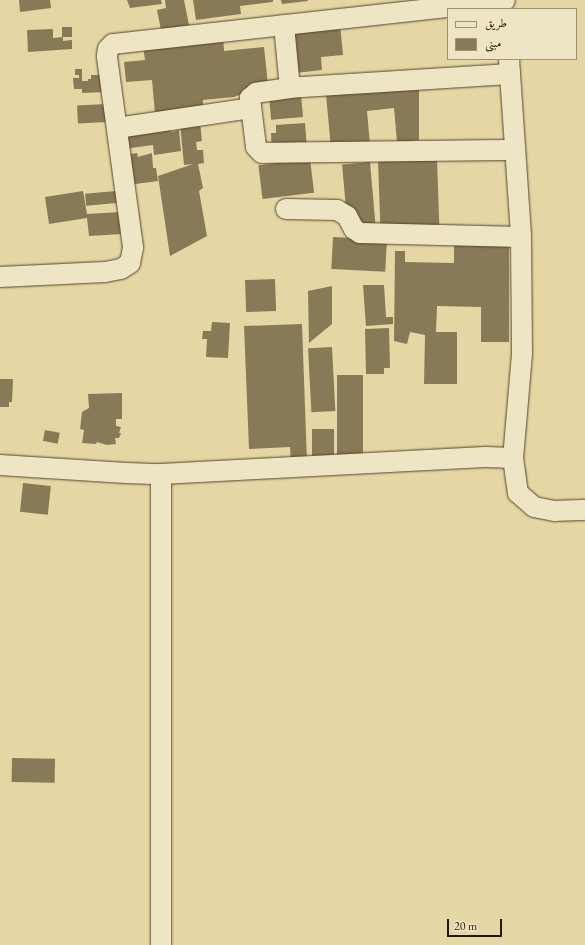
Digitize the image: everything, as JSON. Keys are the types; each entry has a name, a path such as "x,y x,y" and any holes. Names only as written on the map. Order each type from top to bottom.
{"street":[{"path":"0,277 105,272 121,269 130,262 133,247 107,56 108,49 113,44 284,24 406,6 505,3"},
{"path":"284,24 290,88"},
{"path":"515,150 267,154 262,153 256,147 250,98 252,95 290,88 510,67 521,237 522,354 513,458 518,493 534,507 555,511 585,510"},
{"path":"117,128 251,108"},
{"path":"286,209 337,210 347,216 354,229 360,233 521,237"},
{"path":"0,465 161,474 485,456 513,458"},
{"path":"161,474 161,945"}],"building":[{"path":"19,0 50,0 51,8 20,12"},
{"path":"127,0 161,0 162,4 130,8"},
{"path":"165,0 184,0 189,25 161,30 157,10 166,8"},
{"path":"193,0 273,0 273,2 240,6 241,14 196,20"},
{"path":"281,0 308,0 308,1 282,4"},
{"path":"340,24 343,55 321,57 322,70 295,73 290,30"},
{"path":"62,27 72,27 72,37 62,37"},
{"path":"53,29 53,38 63,37 63,41 72,40 72,49 28,52 27,30"},
{"path":"223,34 224,51 264,47 268,85 234,97 203,100 203,110 155,114 152,80 126,82 124,62 145,60 143,45"},
{"path":"75,69 82,69 82,81 88,81 88,79 91,79 91,75 105,75 106,92 82,93 82,89 74,89 73,78 79,78 79,75 75,75"},
{"path":"419,89 419,140 397,142 394,108 367,111 370,145 331,149 326,94"},
{"path":"301,94 303,117 271,120 269,97"},
{"path":"106,104 107,122 78,123 77,106"},
{"path":"200,122 202,141 196,142 197,150 203,150 204,163 198,164 203,188 199,191 207,236 170,256 158,176 193,164 184,165 180,124"},
{"path":"305,123 307,149 272,152 271,133 276,133 276,125"},
{"path":"172,129 171,132 179,130 181,151 154,155 153,145 124,149 122,133"},
{"path":"137,153 138,157 152,153 153,168 156,168 158,181 128,185 124,155"},
{"path":"310,159 314,193 263,199 258,165"},
{"path":"437,159 439,227 380,229 378,161"},
{"path":"370,162 375,225 348,227 342,164"},
{"path":"83,191 87,214 120,212 122,234 89,236 87,218 49,224 45,197"},
{"path":"116,191 117,203 86,206 85,194"},
{"path":"333,237 387,240 385,272 331,269"},
{"path":"454,244 509,244 509,342 481,342 481,307 437,306 436,332 457,332 457,384 424,384 425,335 410,332 407,344 394,341 395,251 405,251 405,262 454,263"},
{"path":"275,279 276,311 246,312 245,280"},
{"path":"363,285 384,285 386,317 393,317 393,324 366,326"},
{"path":"332,286 332,324 309,343 308,291"},
{"path":"212,322 230,323 228,358 206,357 207,339 202,339 203,331 211,331"},
{"path":"302,324 307,462 291,463 290,447 249,449 244,326"},
{"path":"389,328 390,368 384,368 384,374 366,374 365,329"},
{"path":"332,347 335,411 311,412 308,348"},
{"path":"337,375 363,375 363,457 337,457"},
{"path":"0,379 13,379 12,402 9,402 9,407 0,407"},
{"path":"122,393 122,419 116,419 116,426 121,427 119,433 121,433 119,438 115,438 116,444 107,445 97,442 96,444 82,443 84,430 80,429 82,412 89,408 88,394"},
{"path":"312,429 334,429 334,459 312,459"},
{"path":"45,430 60,433 58,444 43,441"},
{"path":"23,483 51,486 48,515 20,512"},
{"path":"12,758 55,759 55,783 12,782"}]}
